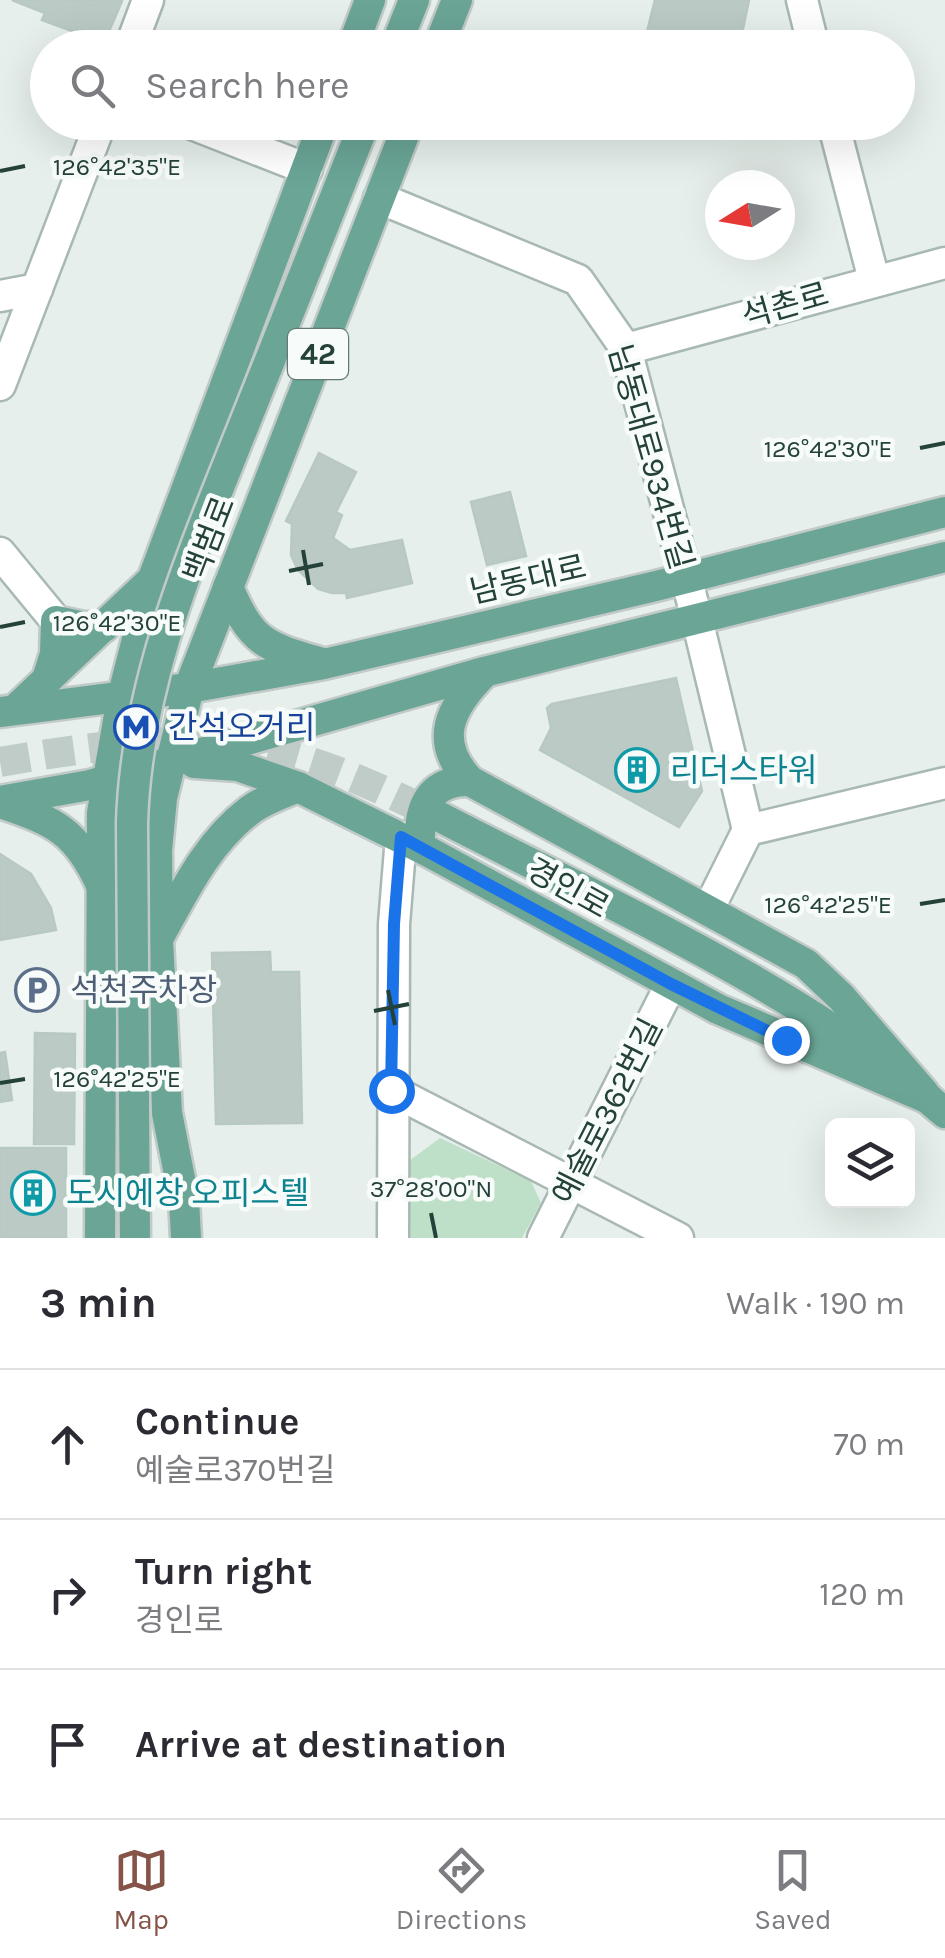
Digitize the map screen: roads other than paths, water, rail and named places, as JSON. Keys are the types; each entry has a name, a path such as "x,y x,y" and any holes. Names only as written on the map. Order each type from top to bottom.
{"main road":[{"path":"359,30 370,0"},
{"path":"402,30 414,0"},
{"path":"445,30 457,0"},
{"name":"백범로","path":"100,1238 101,885 106,780 122,698 152,580 318,140"},
{"name":"백범로","path":"135,1238 132,823 137,760 150,687 190,562 358,140"},
{"name":"백범로","path":"186,1238 184,1199 168,1114 158,940 158,838 169,763 189,688 402,140"},
{"name":"남동대로","path":"8,710 122,698 324,664 945,512"},
{"path":"0,802 106,780 484,672 945,557"},
{"path":"8,710 152,580"},
{"path":"228,586 244,622 262,641 324,664"},
{"path":"48,676 56,654 56,620 104,627"},
{"path":"470,780 454,764 448,737 451,715 462,694 484,672"},
{"name":"경인로","path":"169,763 238,766 298,786 430,852 671,984 937,1106"},
{"path":"430,852 419,833 422,812 434,792 451,780 470,780"},
{"name":"경인로","path":"470,780 806,964 937,1106"},
{"path":"158,940 190,880 218,839 251,809 298,786"},
{"path":"0,802 64,829 90,862 101,885"},
{"name":"경인로","path":"440,818 741,974 852,1044 937,1106"}],"street":[{"path":"137,30 148,0"},
{"path":"802,0 810,30"},
{"path":"0,386 94,140"},
{"path":"232,140 307,170"},
{"path":"838,140 874,280"},
{"name":"남동대로934번길","path":"379,198 578,280 626,349 748,830"},
{"name":"석촌로","path":"626,349 945,262"},
{"path":"0,296 37,289"},
{"path":"0,553 56,620"},
{"path":"708,910 748,830 945,784"},
{"path":"393,1238 394,924 401,837"},
{"name":"예술로362번길","path":"543,1238 671,984"},
{"path":"391,1090 678,1238"}],"tunnel":[{"path":"0,762 126,744 221,744 278,753 325,767 440,817"}],"place":[{"name":"간석오거리","path":"136,727"},
{"name":"리더스타워","path":"637,770"},
{"name":"석천주차장","path":"37,990"},
{"name":"도시에창 오피스텔","path":"33,1193"}]}
